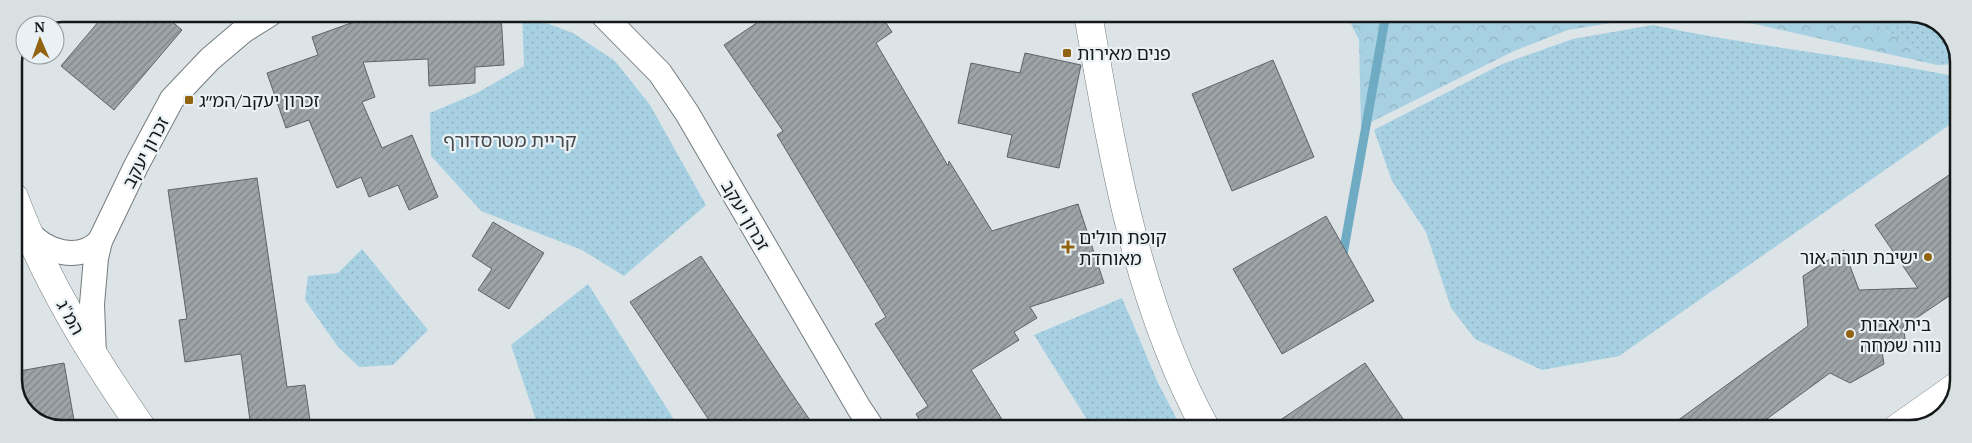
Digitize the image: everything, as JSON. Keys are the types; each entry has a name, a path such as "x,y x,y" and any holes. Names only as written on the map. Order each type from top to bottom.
{"street":[{"name":"זכרון יעקב","path":"95,359 92,287 100,241 136,166 172,99 210,60 243,31 256,23"},
{"name":"זכרון יעקב","path":"611,23 660,73 687,113 867,420"},
{"path":"1090,23 1125,214 1154,308 1186,393 1201,420"},
{"name":"המ\"ג","path":"23,222 73,322 95,359 137,420"},
{"path":"26,230 44,246 71,254 87,251 100,241"},
{"path":"1909,420 1947,393"}],"green space":[{"path":"522,23 546,23 573,33 615,61 650,105 706,205 624,276 582,250 481,211 431,156 430,113 477,93 524,66"},
{"path":"1350,23 1611,23 1568,30 1514,51 1361,127 1359,40"},
{"path":"1742,23 1875,23 1937,65 1755,24"},
{"path":"1875,23 1917,23 1930,28 1940,36 1949,55 1949,64 1937,65"},
{"path":"1653,25 1691,33 1949,75 1949,125 1619,356 1542,370 1475,339 1451,308 1426,232 1392,181 1374,130 1502,64 1573,39"},
{"path":"362,249 428,330 393,365 359,367 338,347 305,300 308,276 338,273"},
{"path":"588,284 674,420 536,420 511,345"},
{"path":"1122,298 1158,383 1177,420 1087,420 1034,335"}],"building":[{"path":"97,23 174,23 182,30 114,110 61,66 65,65 65,61"},
{"path":"351,23 502,23 504,65 475,67 475,83 429,86 428,59 363,62 375,97 362,102 382,148 412,135 438,197 409,210 398,185 369,197 361,177 337,188 309,120 286,128 267,73 318,55 312,37"},
{"path":"757,23 886,23 892,32 876,43 948,166 949,161 992,231 1078,204 1104,283 1030,307 1037,318 1014,332 1019,340 971,370 1002,420 920,420 916,414 928,406 875,324 886,317 777,135 783,131 724,45"},
{"path":"1025,53 1081,65 1059,168 1007,157 1012,135 958,123 971,63 1020,73"},
{"path":"1273,60 1314,157 1232,191 1192,94"},
{"name":"בית אבות נווה שמחה","path":"1949,175 1950,296 1903,327 1906,343 1881,346 1884,364 1850,383 1830,373 1765,420 1678,420 1808,326 1803,276 1844,250 1859,290 1918,288 1875,225"},
{"path":"257,178 287,387 305,385 310,420 250,420 241,354 185,362 179,320 187,319 168,190"},
{"path":"1326,216 1374,301 1282,354 1233,269"},
{"path":"493,222 544,253 509,309 478,290 492,269 472,256"},
{"path":"701,256 810,420 709,420 630,302"},
{"path":"64,363 74,420 55,420 36,411 28,401 24,391 23,370"},
{"path":"1365,363 1404,420 1280,420"}],"waterway":[{"path":"1342,260 1384,23"}],"place":[{"name":"פנים מאירות","path":"1067,53"},
{"name":"זכרון יעקב/המ״ג","path":"189,100"},
{"name":"קופת חולים מאוחדת","path":"1068,247"},
{"name":"ישיבת תורה אור","path":"1928,257"},
{"name":"בית אבות נווה שמחה","path":"1850,334"}],"district":[{"name":"קריית מטרסדורף","path":"510,139"}]}
